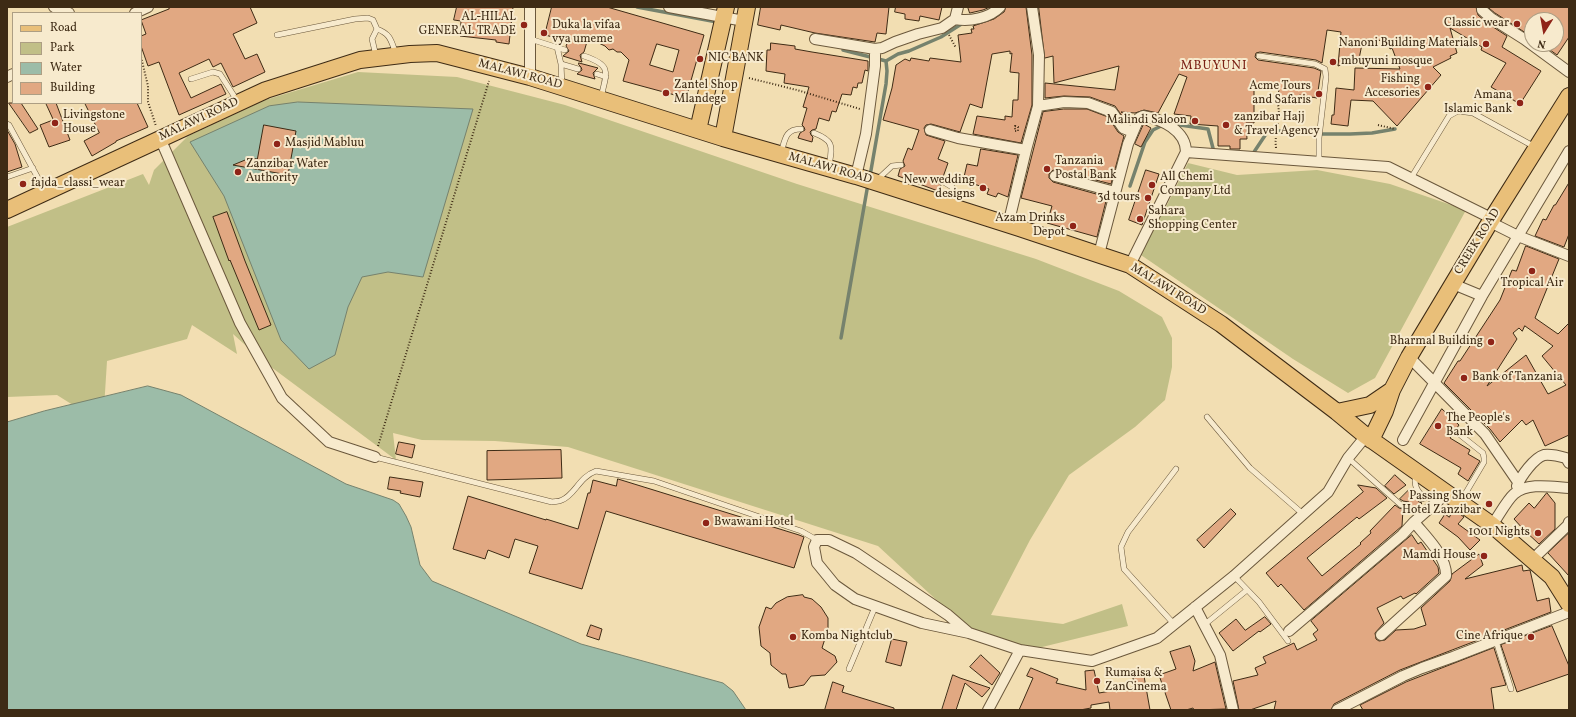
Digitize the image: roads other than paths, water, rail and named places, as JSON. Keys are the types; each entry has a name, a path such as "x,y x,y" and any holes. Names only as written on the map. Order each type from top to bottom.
{"main road":[{"path":"698,130 725,12"},
{"path":"723,138 746,14"},
{"name":"MALAWI ROAD","path":"7,210 266,90 360,60 396,55 437,53 530,77 723,138 856,176 1130,265 1220,324 1337,412 1368,438 1492,525 1534,559 1552,577 1569,604"},
{"name":"CREEK ROAD","path":"1368,438 1385,411 1392,390 1409,357 1536,147 1569,96"},
{"name":"CREEK ROAD","path":"1337,412 1370,405 1392,390"}],"street":[{"path":"54,7 66,12"},
{"path":"137,12 148,7"},
{"path":"530,7 530,77"},
{"path":"669,7 746,14"},
{"path":"815,39 875,52 918,34 942,28 955,19 958,7"},
{"path":"955,19 962,20 984,17 1000,7"},
{"path":"1008,225 1038,106 1039,55 1032,7"},
{"path":"1482,7 1482,10 1490,18 1524,39 1569,72"},
{"path":"856,176 866,134 875,66 875,52"},
{"path":"1038,106 1064,102 1088,103 1112,112 1123,128 1133,132"},
{"path":"1099,254 1115,192 1138,118 1141,116 1160,121 1173,128 1184,140 1186,152 1130,265"},
{"path":"930,130 958,138 1026,150"},
{"path":"160,138 240,323 282,398 329,442 375,457"},
{"path":"1402,440 1482,296 1569,151"},
{"path":"1186,152 1388,167 1518,236 1569,256"},
{"path":"1055,176 1115,192"},
{"path":"1453,284 1482,296"},
{"path":"1409,357 1484,434 1518,482"},
{"path":"969,633 948,615 856,553 829,540 817,540 814,547 817,563 835,585 854,600 922,623 969,633 1020,650 1092,661 1157,638 1195,608 1234,576 1328,492 1348,458 1368,438"},
{"path":"1492,525 1514,494 1523,472 1543,456 1554,455 1566,458 1569,463"},
{"path":"1514,494 1527,488 1543,486 1569,488"},
{"path":"1288,636 1402,535 1414,522 1450,495"},
{"path":"1381,635 1446,576 1446,568 1438,552 1414,522"},
{"path":"1534,559 1568,525 1569,522"},
{"path":"1195,608 1220,655 1233,710"},
{"path":"1337,710 1403,676 1569,612"},
{"path":"988,710 1020,650"}],"lane":[{"path":"277,35 355,19 368,18 373,20 377,29 385,32 390,37 396,55"},
{"path":"376,58 372,39 377,29"},
{"path":"530,39 565,50"},
{"path":"557,47 561,64 562,87"},
{"path":"584,56 602,64 605,68 606,77 600,99"},
{"path":"1259,56 1315,64 1325,69 1326,77 1320,128 1319,162"},
{"path":"561,64 578,69"},
{"path":"191,79 212,72 220,74 238,102"},
{"path":"596,74 606,77"},
{"path":"1411,178 1449,116 1458,111 1473,113 1536,147"},
{"path":"7,124 9,125 46,193"},
{"path":"780,154 790,131 794,129 801,129"},
{"path":"814,133 825,137 830,142 832,149 829,168"},
{"path":"875,182 892,166 902,165"},
{"path":"7,176 33,168"},
{"path":"942,181 954,190 960,210"},
{"path":"1207,417 1250,468 1303,514"},
{"path":"1417,472 1415,480 1416,488 1423,498 1450,495 1484,462 1482,454 1459,434"},
{"path":"375,457 552,502 562,500 589,474 596,471 654,481 801,531 817,540"},
{"path":"1348,458 1401,505 1407,505"},
{"path":"1175,624 1124,569 1121,547 1128,532 1176,469"},
{"path":"1234,576 1288,636"},
{"path":"1204,625 1247,590"},
{"path":"849,669 875,607"},
{"path":"1496,641 1511,689"}],"water":[{"path":"298,102 473,109 423,277 388,272 362,277 348,307 335,355 309,369 281,340 224,196 190,142 269,106"},
{"path":"148,386 181,395 346,484 393,500 399,504 411,527 420,565 432,581 581,644 723,683 733,691 746,710 7,710 7,422 44,411"}],"waterway":[{"path":"637,7 717,22"},
{"path":"843,50 886,61 898,54 909,51 941,37 963,23"},
{"path":"870,176 886,84 886,61"},
{"path":"1173,124 1208,129 1214,152"},
{"path":"1130,186 1145,142 1153,130 1163,125"},
{"path":"1252,155 1268,131 1350,134 1372,133 1395,129"},
{"path":"841,338 868,184"}],"place":[{"name":"Classic wear","path":"1517,24"},
{"name":"AL-HILAL GENERAL TRADE","path":"524,25"},
{"name":"Duka la vifaa vya umeme","path":"544,33"},
{"name":"Nanoni Building Materials","path":"1486,44"},
{"name":"NIC BANK","path":"700,59"},
{"name":"mbuyuni mosque","path":"1333,62"},
{"name":"Fishing Accesories","path":"1428,87"},
{"name":"Zantel Shop Mlandege","path":"666,93"},
{"name":"Acme Tours and Safaris","path":"1319,94"},
{"name":"Amana Islamic Bank","path":"1520,103"},
{"name":"Malindi Saloon","path":"1195,121"},
{"name":"Livingstone House","path":"55,123"},
{"name":"zanzibar Hajj & Travel Agency","path":"1226,125"},
{"name":"Masjid Mabluu","path":"277,144"},
{"name":"Tanzania Postal Bank","path":"1047,169"},
{"name":"Zanzibar Water Authority","path":"238,172"},
{"name":"fajda_classi_wear","path":"23,184"},
{"name":"All Chemi Company Ltd","path":"1152,185"},
{"name":"New wedding designs","path":"983,188"},
{"name":"3d tours","path":"1148,198"},
{"name":"Sahara Shopping Center","path":"1140,219"},
{"name":"Azam Drinks Depot","path":"1073,226"},
{"name":"Tropical Air","path":"1532,271"},
{"name":"Bharmal Building","path":"1491,342"},
{"name":"Bank of Tanzania","path":"1464,378"},
{"name":"The People's Bank","path":"1438,426"},
{"name":"Passing Show Hotel Zanzibar","path":"1489,504"},
{"name":"Bwawani Hotel","path":"706,523"},
{"name":"1001 Nights","path":"1538,533"},
{"name":"Mamdi House","path":"1484,556"},
{"name":"Komba Nightclub","path":"793,637"},
{"name":"Cine Afrique","path":"1531,637"},
{"name":"Rumaisa & ZanCinema","path":"1097,681"}],"district":[{"name":"MBUYUNI","path":"1214,67"}]}
